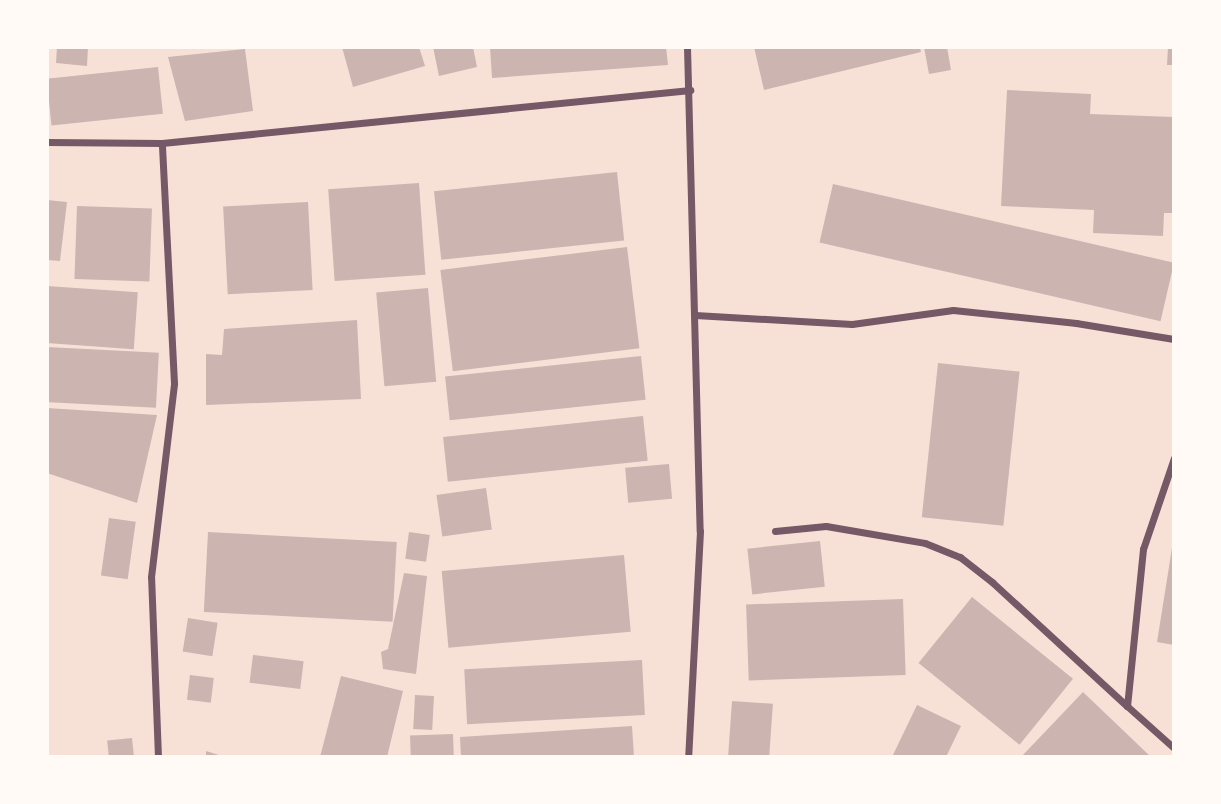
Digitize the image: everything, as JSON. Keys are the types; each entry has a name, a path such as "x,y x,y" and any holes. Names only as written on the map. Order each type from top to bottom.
{"street":[{"path":"687,47 700,531 688,757"},
{"path":"47,142 162,143 690,90"},
{"path":"158,757 151,577 174,383 162,143"},
{"path":"695,316 852,324 953,310 1076,323 1174,339"},
{"path":"1127,706 1143,549 1174,458"},
{"path":"775,531 826,526 925,543 960,557 992,582 1174,748"}],"building":[{"path":"57,47 88,47 87,66 56,63"},
{"path":"342,47 419,47 425,66 353,87"},
{"path":"433,47 473,47 477,67 439,76"},
{"path":"490,47 666,47 668,65 492,78"},
{"path":"754,47 920,47 921,52 764,90"},
{"path":"924,47 947,47 951,70 929,74"},
{"path":"1168,47 1174,47 1174,65 1167,65"},
{"path":"245,49 253,111 185,121 168,57"},
{"path":"158,67 163,114 52,125 47,79"},
{"path":"1007,90 1091,94 1090,114 1174,117 1174,213 1164,213 1163,236 1093,233 1094,210 1001,206"},
{"path":"617,172 624,241 441,260 434,191"},
{"path":"419,183 425,275 335,281 328,189"},
{"path":"833,184 1174,263 1161,321 820,242"},
{"path":"47,200 67,202 60,261 47,260"},
{"path":"308,202 313,290 228,294 223,206"},
{"path":"77,206 152,209 149,282 74,279"},
{"path":"627,247 639,348 453,371 440,270"},
{"path":"47,286 138,292 134,349 47,343"},
{"path":"428,288 436,382 384,386 376,293"},
{"path":"357,320 361,399 206,405 206,354 222,355 224,329"},
{"path":"47,347 159,353 156,408 47,402"},
{"path":"641,356 646,400 450,420 445,377"},
{"path":"938,363 1020,372 1003,526 922,517"},
{"path":"47,408 157,415 137,503 47,473"},
{"path":"643,416 648,461 448,482 443,437"},
{"path":"669,464 672,499 628,503 625,468"},
{"path":"486,488 492,530 442,537 436,495"},
{"path":"109,518 136,522 128,579 101,575"},
{"path":"208,532 397,542 393,622 204,612"},
{"path":"409,532 430,535 426,562 405,559"},
{"path":"820,541 825,587 752,594 747,549"},
{"path":"1174,548 1174,645 1157,642"},
{"path":"624,555 631,632 448,648 442,571"},
{"path":"404,573 427,576 416,674 383,669 381,652 388,649"},
{"path":"972,597 1073,679 1020,745 919,663"},
{"path":"903,599 906,675 749,680 746,604"},
{"path":"188,618 218,623 212,656 183,652"},
{"path":"253,655 304,661 300,689 250,683"},
{"path":"642,660 645,715 467,724 464,669"},
{"path":"190,675 214,678 211,703 187,700"},
{"path":"341,676 403,691 387,757 320,757"},
{"path":"1083,692 1151,757 1021,757"},
{"path":"415,695 434,696 432,730 413,729"},
{"path":"732,701 773,704 769,757 728,757"},
{"path":"917,705 961,726 946,757 892,757"},
{"path":"632,726 634,757 461,757 460,737"},
{"path":"453,734 454,757 411,757 410,736"},
{"path":"132,738 134,757 109,757 107,741"},
{"path":"206,751 222,756 222,757 206,757"}]}
